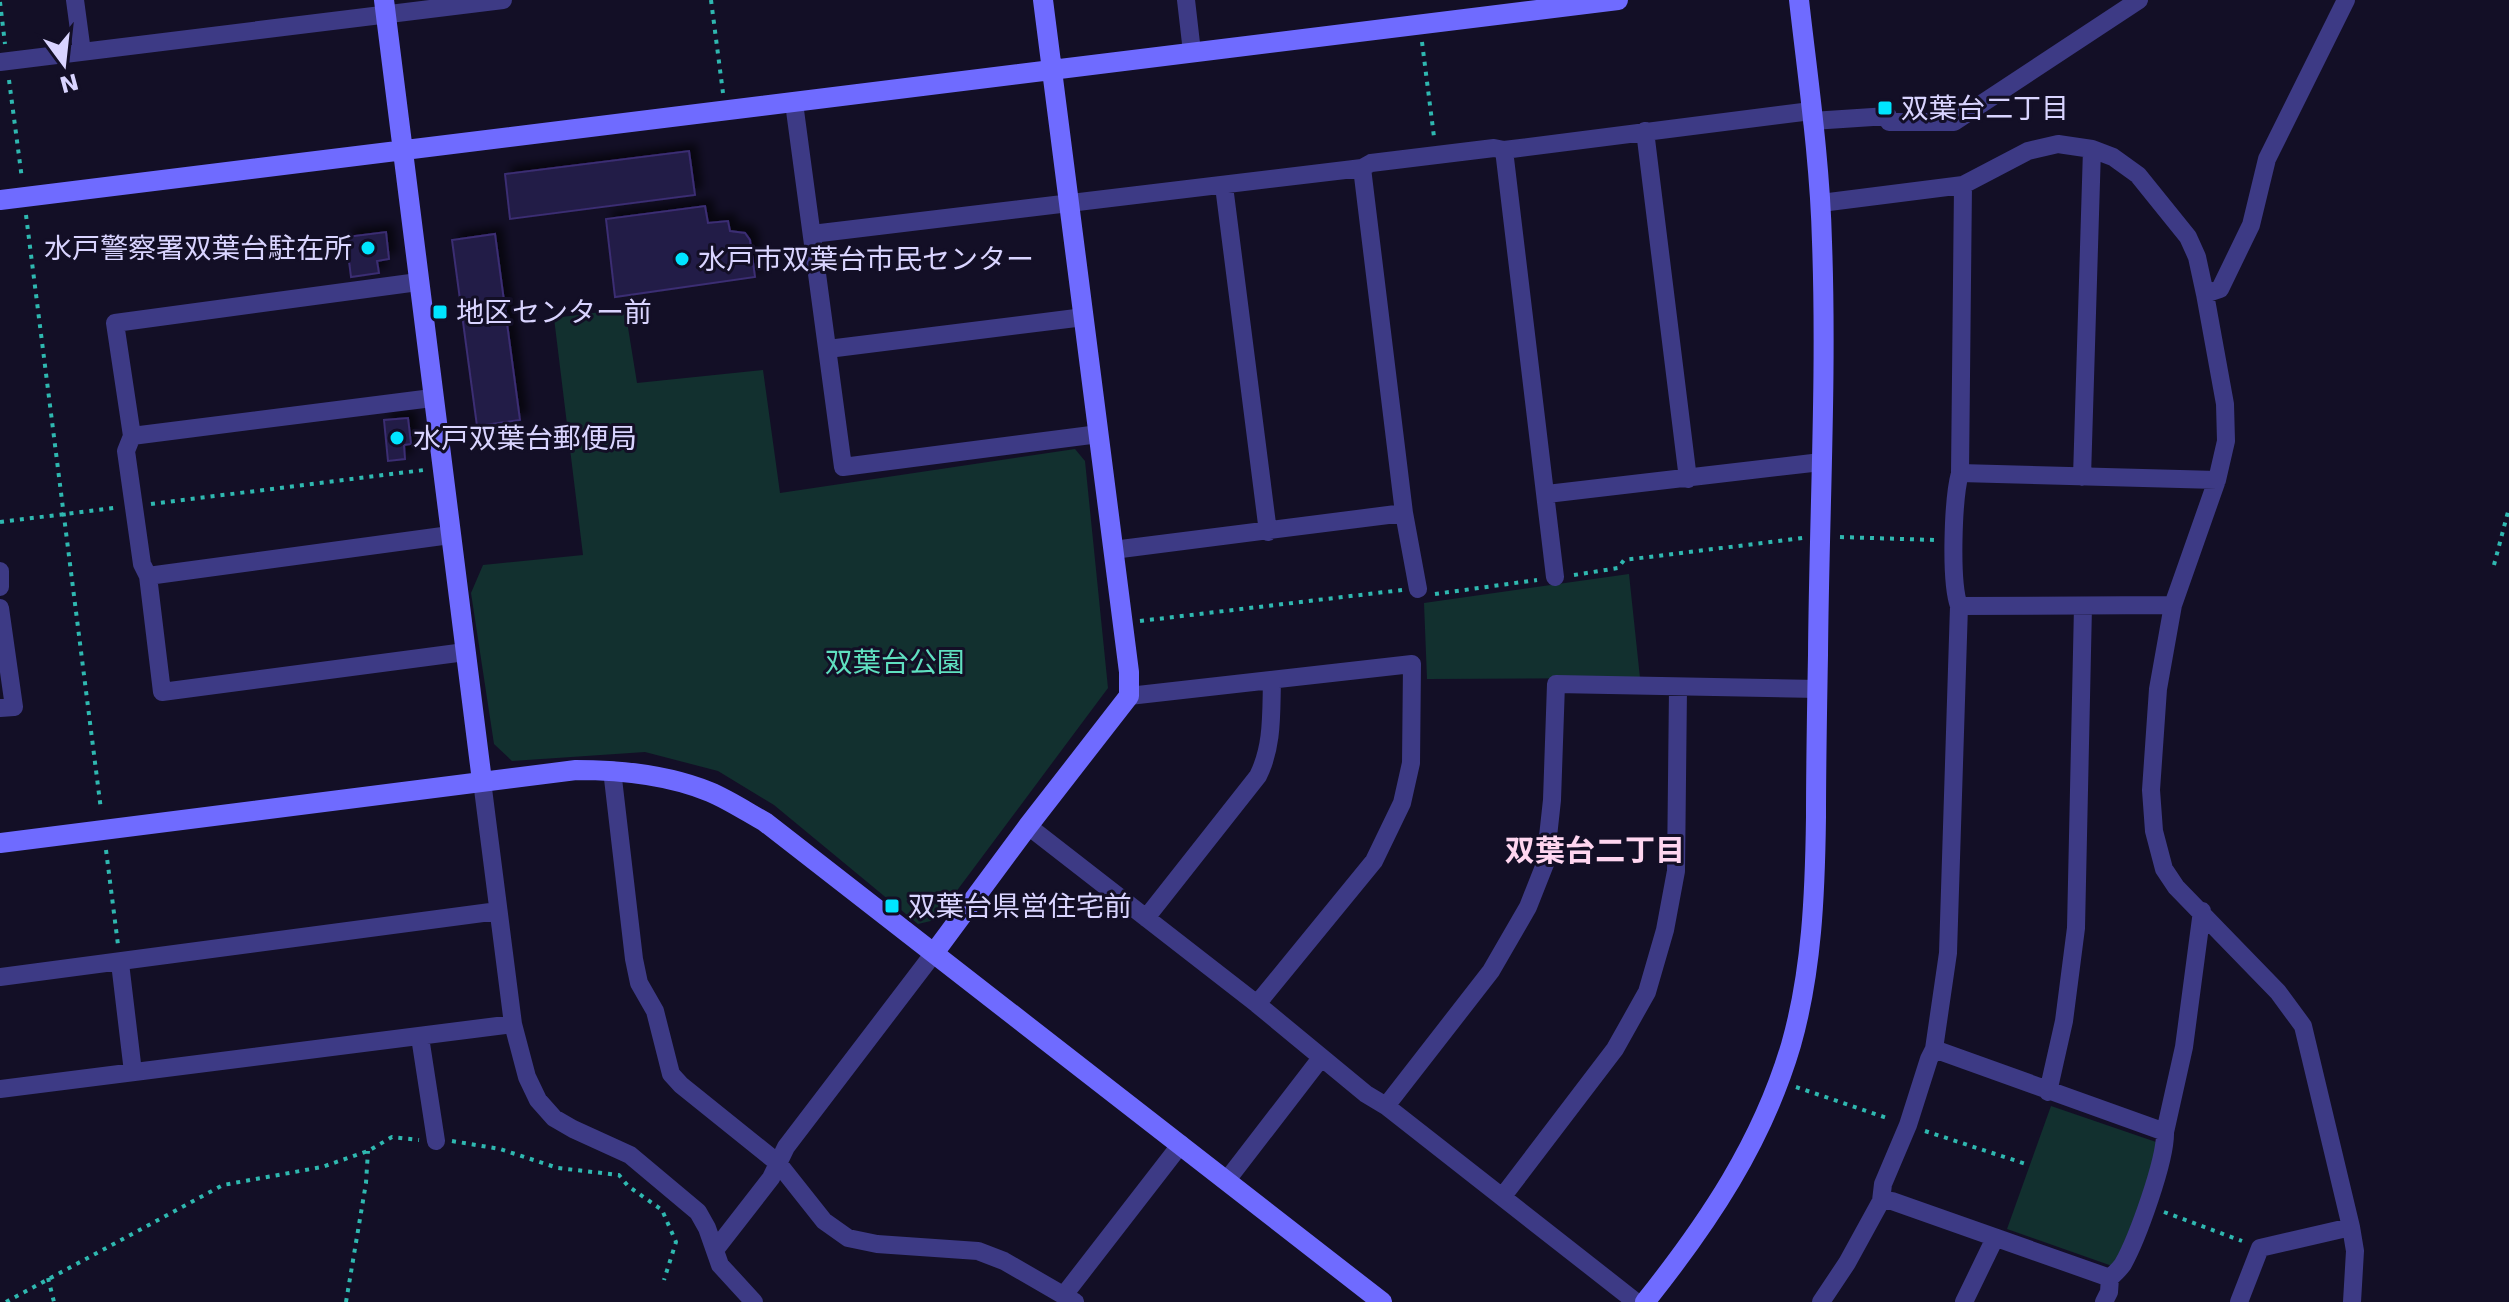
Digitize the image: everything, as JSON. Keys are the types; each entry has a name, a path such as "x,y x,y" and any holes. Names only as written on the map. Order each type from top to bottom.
{"street":[{"path":"75,0 82,52"},
{"path":"4,62 385,8 503,0"},
{"path":"715,1250 771,1178 786,1147 1129,696 1043,0"},
{"path":"1186,0 1192,52"},
{"path":"0,200 1618,0"},
{"path":"1645,1302 1729,1188 1758,1133 1791,1046 1803,1000 1814,908 1823,299 1821,203 1799,0"},
{"path":"812,234 1070,201 1224,186 1362,168 1371,163 1494,148 1504,150 1645,131 1811,116 1888,116 1889,122 1954,122 2139,0"},
{"path":"2205,294 2220,289 2245,238 2267,159 2346,0"},
{"path":"385,8 513,1024 527,1077 538,1100 554,1118 630,1155 698,1212 720,1265 754,1302"},
{"path":"794,103 843,467 1099,434"},
{"path":"1645,131 1688,479"},
{"path":"1821,203 1963,185 2028,151 2058,144 2092,149 2113,157 2138,175 2188,237 2197,257 2205,294 2225,404 2226,441 2217,480 2173,605 2158,689 2151,790 2154,831 2164,869 2176,887 2278,992 2303,1026 2351,1227 2355,1251 2352,1302"},
{"path":"2082,477 2092,149"},
{"path":"1504,150 1555,577"},
{"path":"1362,168 1404,513 1418,589"},
{"path":"1821,1302 1847,1263 1881,1201 1883,1184 1908,1125 1934,1049 1948,953 1959,606 1955,595 1955,541 1960,473 1963,185"},
{"path":"1224,186 1268,532"},
{"path":"418,282 115,323 132,436 126,451 142,564 148,576 162,692 465,652"},
{"path":"828,349 1084,317"},
{"path":"132,436 432,398"},
{"path":"1547,494 1821,462"},
{"path":"1960,473 2217,480"},
{"path":"1113,550 1404,513"},
{"path":"148,576 450,535"},
{"path":"0,571 0,587"},
{"path":"1959,606 2173,605"},
{"path":"2048,1092 2064,1021 2076,928 2083,606"},
{"path":"0,608 14,707 0,708"},
{"path":"1129,696 1412,664 1411,763 1402,803 1374,861 1257,1004"},
{"path":"1146,918 1258,776 1266,760 1270,739 1272,681"},
{"path":"1386,1106 1491,971 1528,907 1545,864 1552,800 1556,684 1818,689"},
{"path":"1503,1196 1615,1049 1647,992 1665,930 1676,871 1678,688"},
{"path":"0,843 576,770 612,770 656,777 709,792 765,822 1382,1302"},
{"path":"612,770 634,959 639,983 655,1011 671,1074 778,1163 824,1221 848,1238 877,1244 978,1251 1004,1261 1070,1298 1181,1144"},
{"path":"1028,826 1636,1302"},
{"path":"0,977 119,955 498,911"},
{"path":"2104,1302 2109,1292 2110,1278 2122,1266 2147,1206 2165,1145 2165,1132 2184,1047 2202,911"},
{"path":"119,955 133,1072"},
{"path":"0,1089 513,1024"},
{"path":"420,1037 436,1141"},
{"path":"1934,1049 2165,1132"},
{"path":"1227,1180 1321,1058"},
{"path":"1881,1201 1892,1201 2110,1278"},
{"path":"2239,1302 2260,1248 2351,1227"},
{"path":"1964,1302 1995,1238"}],"path":[{"path":"711,0 722,87"},
{"path":"0,2 4,62 21,173"},
{"path":"1423,49 1436,155"},
{"path":"27,218 100,801"},
{"path":"0,522 418,471"},
{"path":"2494,565 2509,508"},
{"path":"107,856 119,955"},
{"path":"6,1302 223,1185 322,1167 368,1151 392,1137 457,1141 500,1149 558,1168 619,1175 628,1186 662,1210 676,1242 664,1280"},
{"path":"346,1302 366,1183 368,1151"},
{"path":"2147,1206 2249,1244"},
{"path":"48,1278 54,1302"}],"green space":[{"name":"双葉台公園","path":"625,309 637,383 763,370 780,493 1075,449 1085,461 1108,688 935,920 918,924 774,805 718,771 645,752 512,761 494,744 471,593 483,565 583,555 554,318"},
{"path":"1629,574 1640,678 1427,679 1424,603"},
{"path":"2051,1106 2159,1143 2142,1202 2115,1267 2007,1229"}],"building":[{"path":"689,151 695,195 510,219 505,174"},
{"name":"水戸市双葉台市民センター","path":"705,206 708,223 728,221 730,231 745,233 750,240 755,277 615,297 606,219"},
{"name":"水戸警察署双葉台駐在所","path":"386,232 389,259 377,261 379,273 351,277 346,237"},
{"path":"495,234 520,420 477,426 452,240"},
{"path":"408,418 411,444 404,445 405,459 388,461 384,420"}],"place":[{"name":"双葉台二丁目","path":"1885,108"},
{"name":"水戸警察署双葉台駐在所","path":"368,248"},
{"name":"水戸市双葉台市民センター","path":"682,259"},
{"name":"地区センター前","path":"440,312"},
{"name":"水戸双葉台郵便局","path":"397,438"},
{"name":"双葉台県営住宅前","path":"892,906"}],"district":[{"name":"双葉台二丁目","path":"1595,851"}]}
